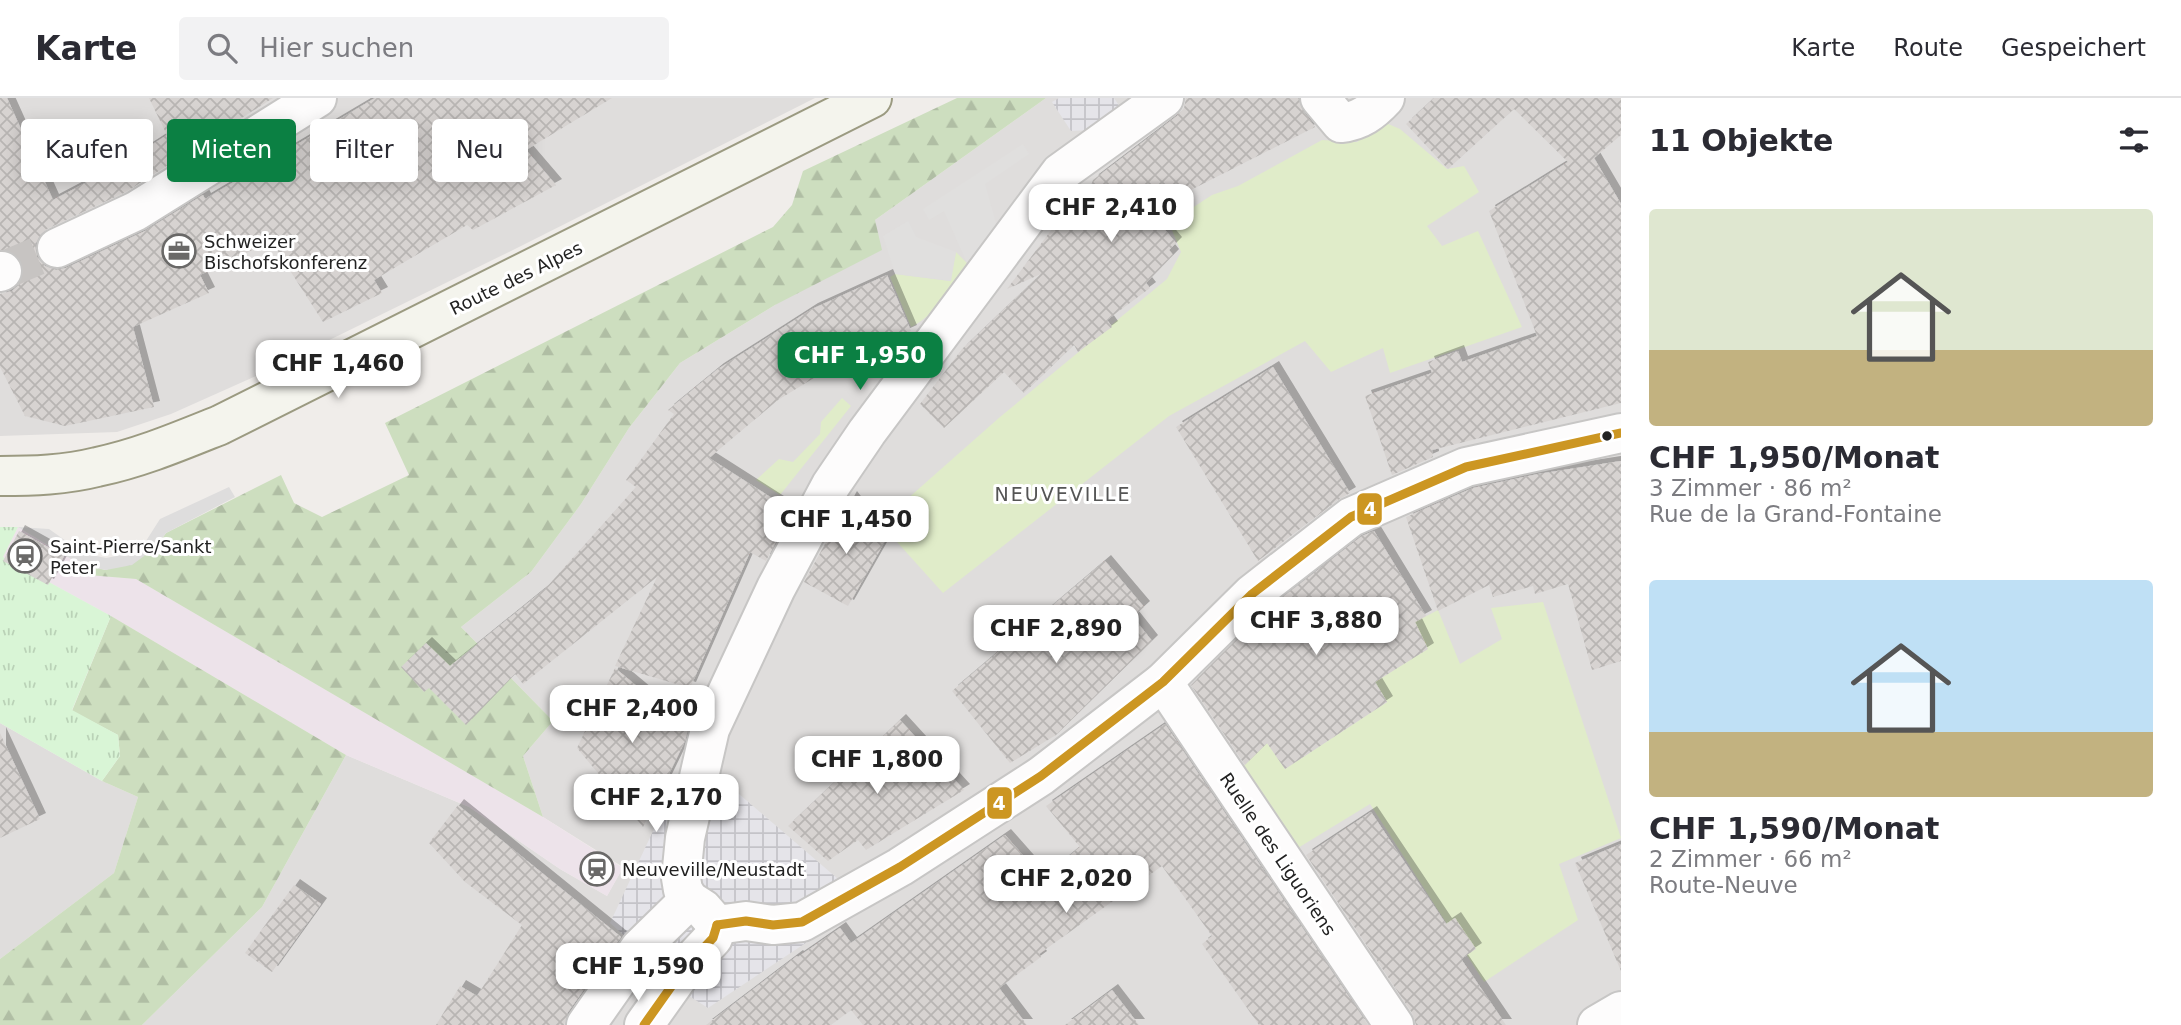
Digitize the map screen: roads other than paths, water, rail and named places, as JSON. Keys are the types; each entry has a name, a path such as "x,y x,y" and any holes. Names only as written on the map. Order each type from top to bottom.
{"main road":[{"name":"Route des Alpes","path":"0,477 45,475 96,468 155,451 220,425 872,98"}],"street":[{"path":"57,248 136,211 317,98"},
{"path":"717,925 703,909 689,900 683,890 682,863 710,729 776,588 840,469 1060,173 1164,98"},
{"path":"1320,98 1341,123 1357,121 1375,109 1385,98"},
{"path":"717,925 746,921 773,925 803,922 900,867 1041,776 1163,682 1252,594 1351,517 1466,467 1621,433"},
{"name":"Ruelle des Liguoriens","path":"1163,682 1394,1025"},
{"path":"586,1025 640,948 689,900"},
{"path":"644,1025 683,970 713,938 717,925"},
{"path":"1597,1025 1621,1012"}],"tunnel":[{"path":"2,271 57,248"}],"place":[{"name":"Schweizer Bischofskonferenz","path":"179,251"},
{"name":"Saint-Pierre/Sankt Peter","path":"25,556"},
{"name":"Neuveville/Neustadt","path":"597,869"}],"district":[{"name":"NEUVEVILLE","path":"1063,494"}]}
